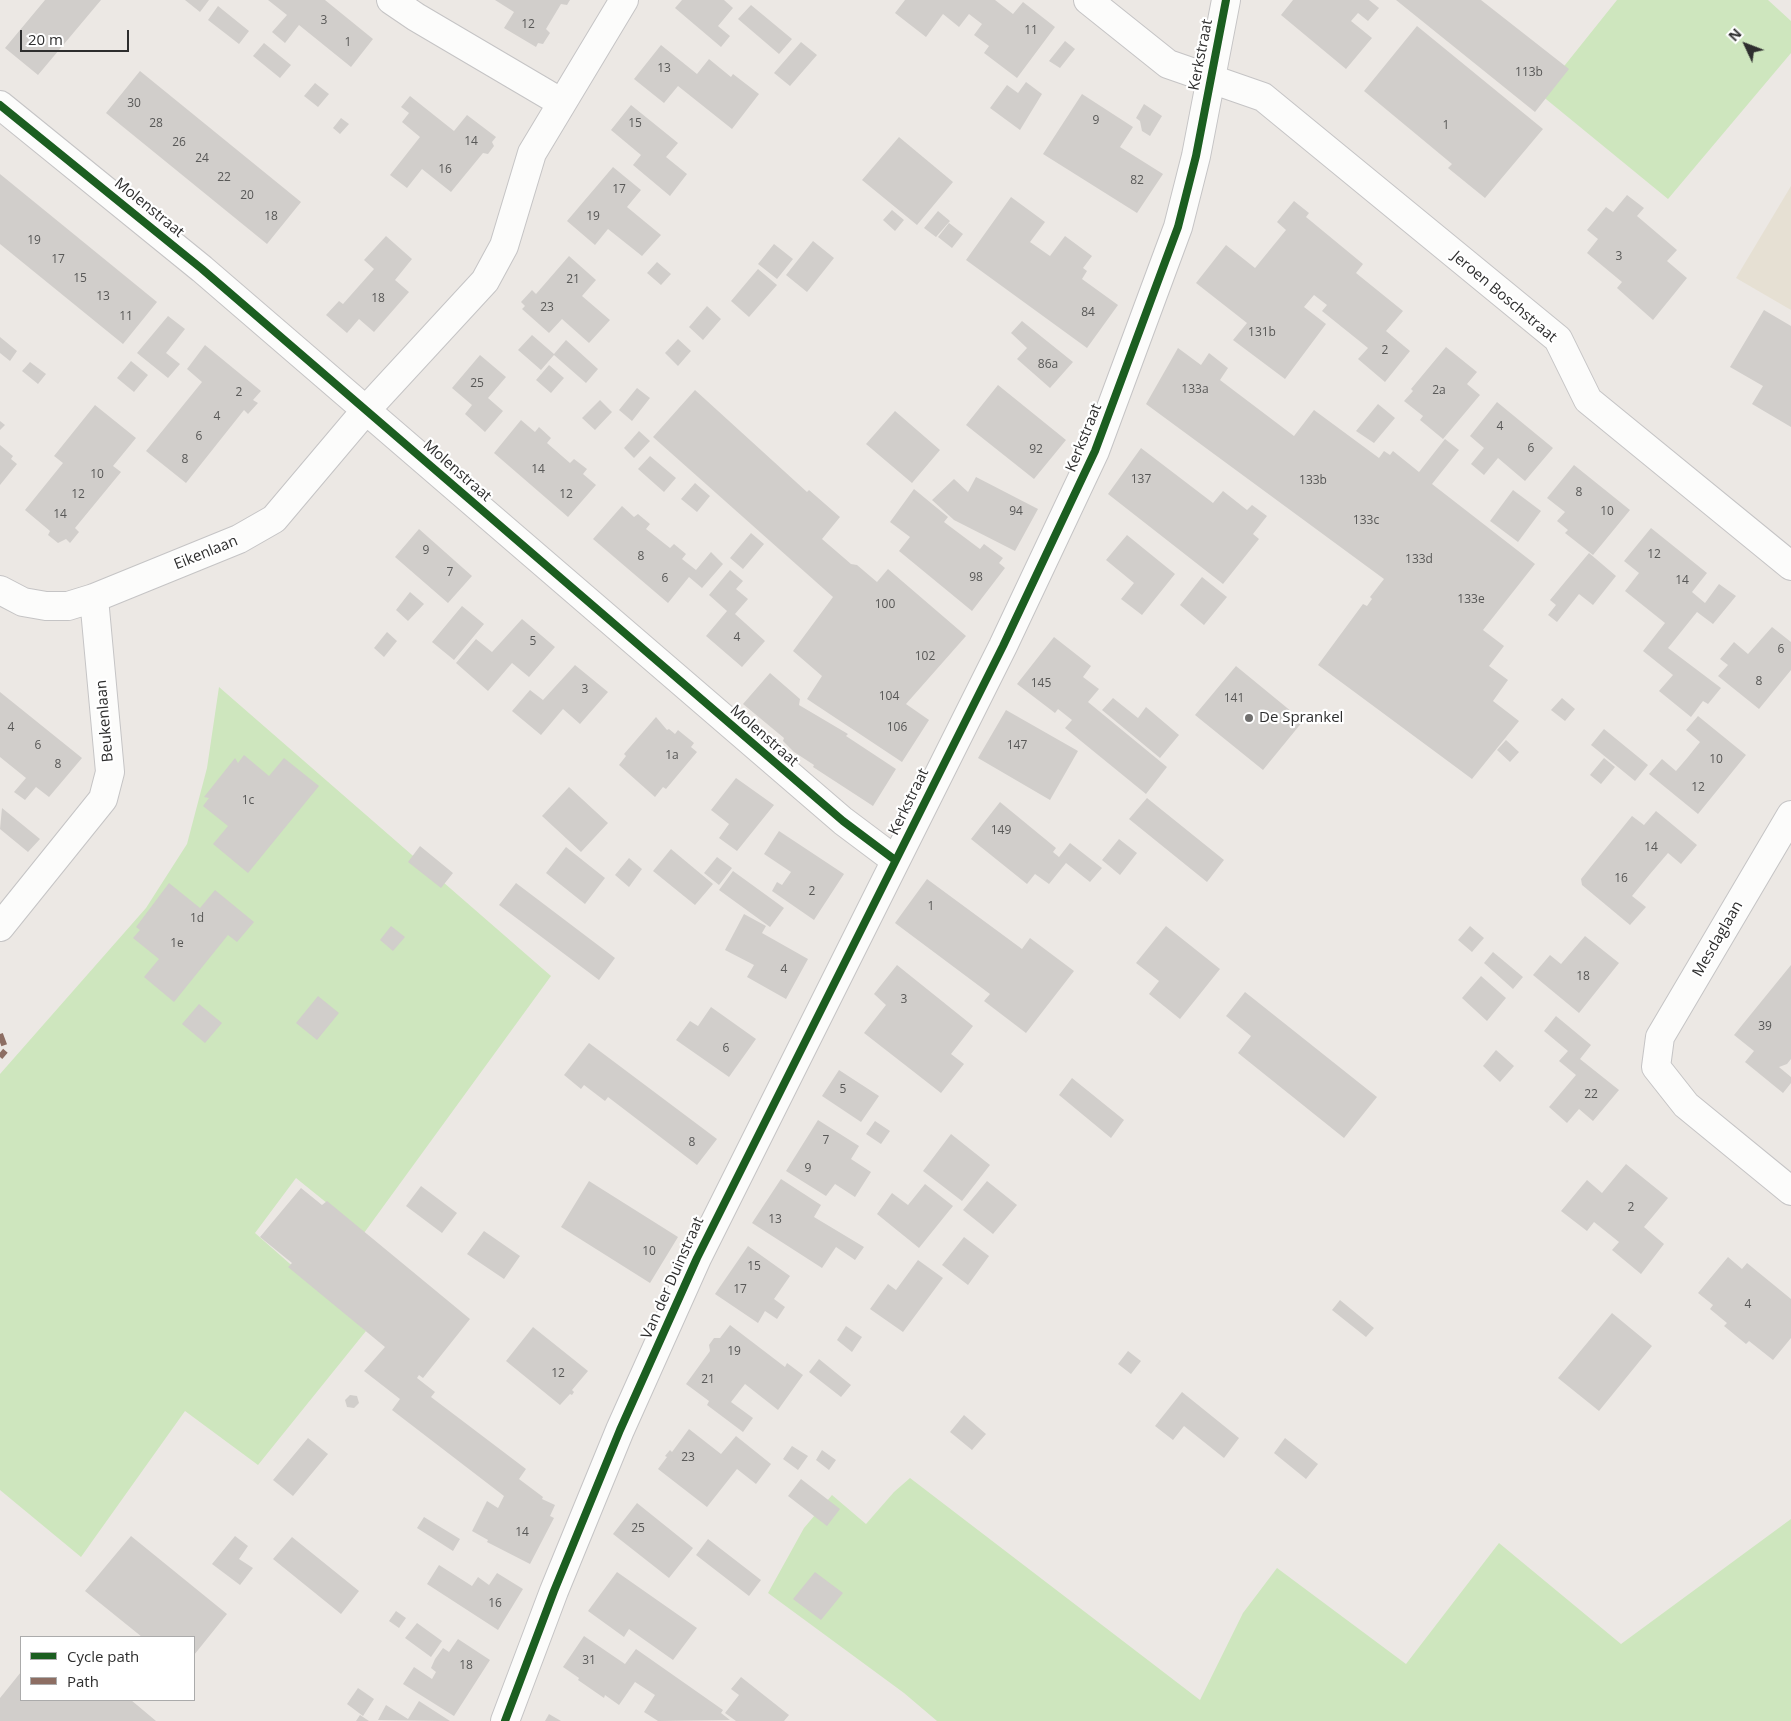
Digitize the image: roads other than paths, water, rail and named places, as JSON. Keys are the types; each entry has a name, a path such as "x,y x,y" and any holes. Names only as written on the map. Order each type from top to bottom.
{"street":[{"path":"391,0 416,17 562,103"},
{"name":"Eikenlaan","path":"0,590 23,602 46,606 68,606 94,598 239,540 274,519 366,410 485,282 504,246 532,154 624,0"},
{"name":"Jeroen Boschstraat","path":"1088,0 1168,64 1263,97 1558,339 1588,400 1791,566"},
{"name":"Kerkstraat","path":"895,860 1003,646 1095,451 1178,227 1196,156 1226,0"},
{"name":"Molenstraat","path":"0,105 202,269 843,822 895,860"},
{"name":"Beukenlaan","path":"0,927 103,799 110,772 94,598"},
{"name":"Mesdaglaan","path":"1791,815 1660,1036 1656,1067 1686,1104 1791,1191"},
{"name":"Van der Duinstraat","path":"505,1721 561,1573 620,1430 696,1258 895,860"}],"place":[{"name":"De Sprankel","path":"1249,718"}]}
